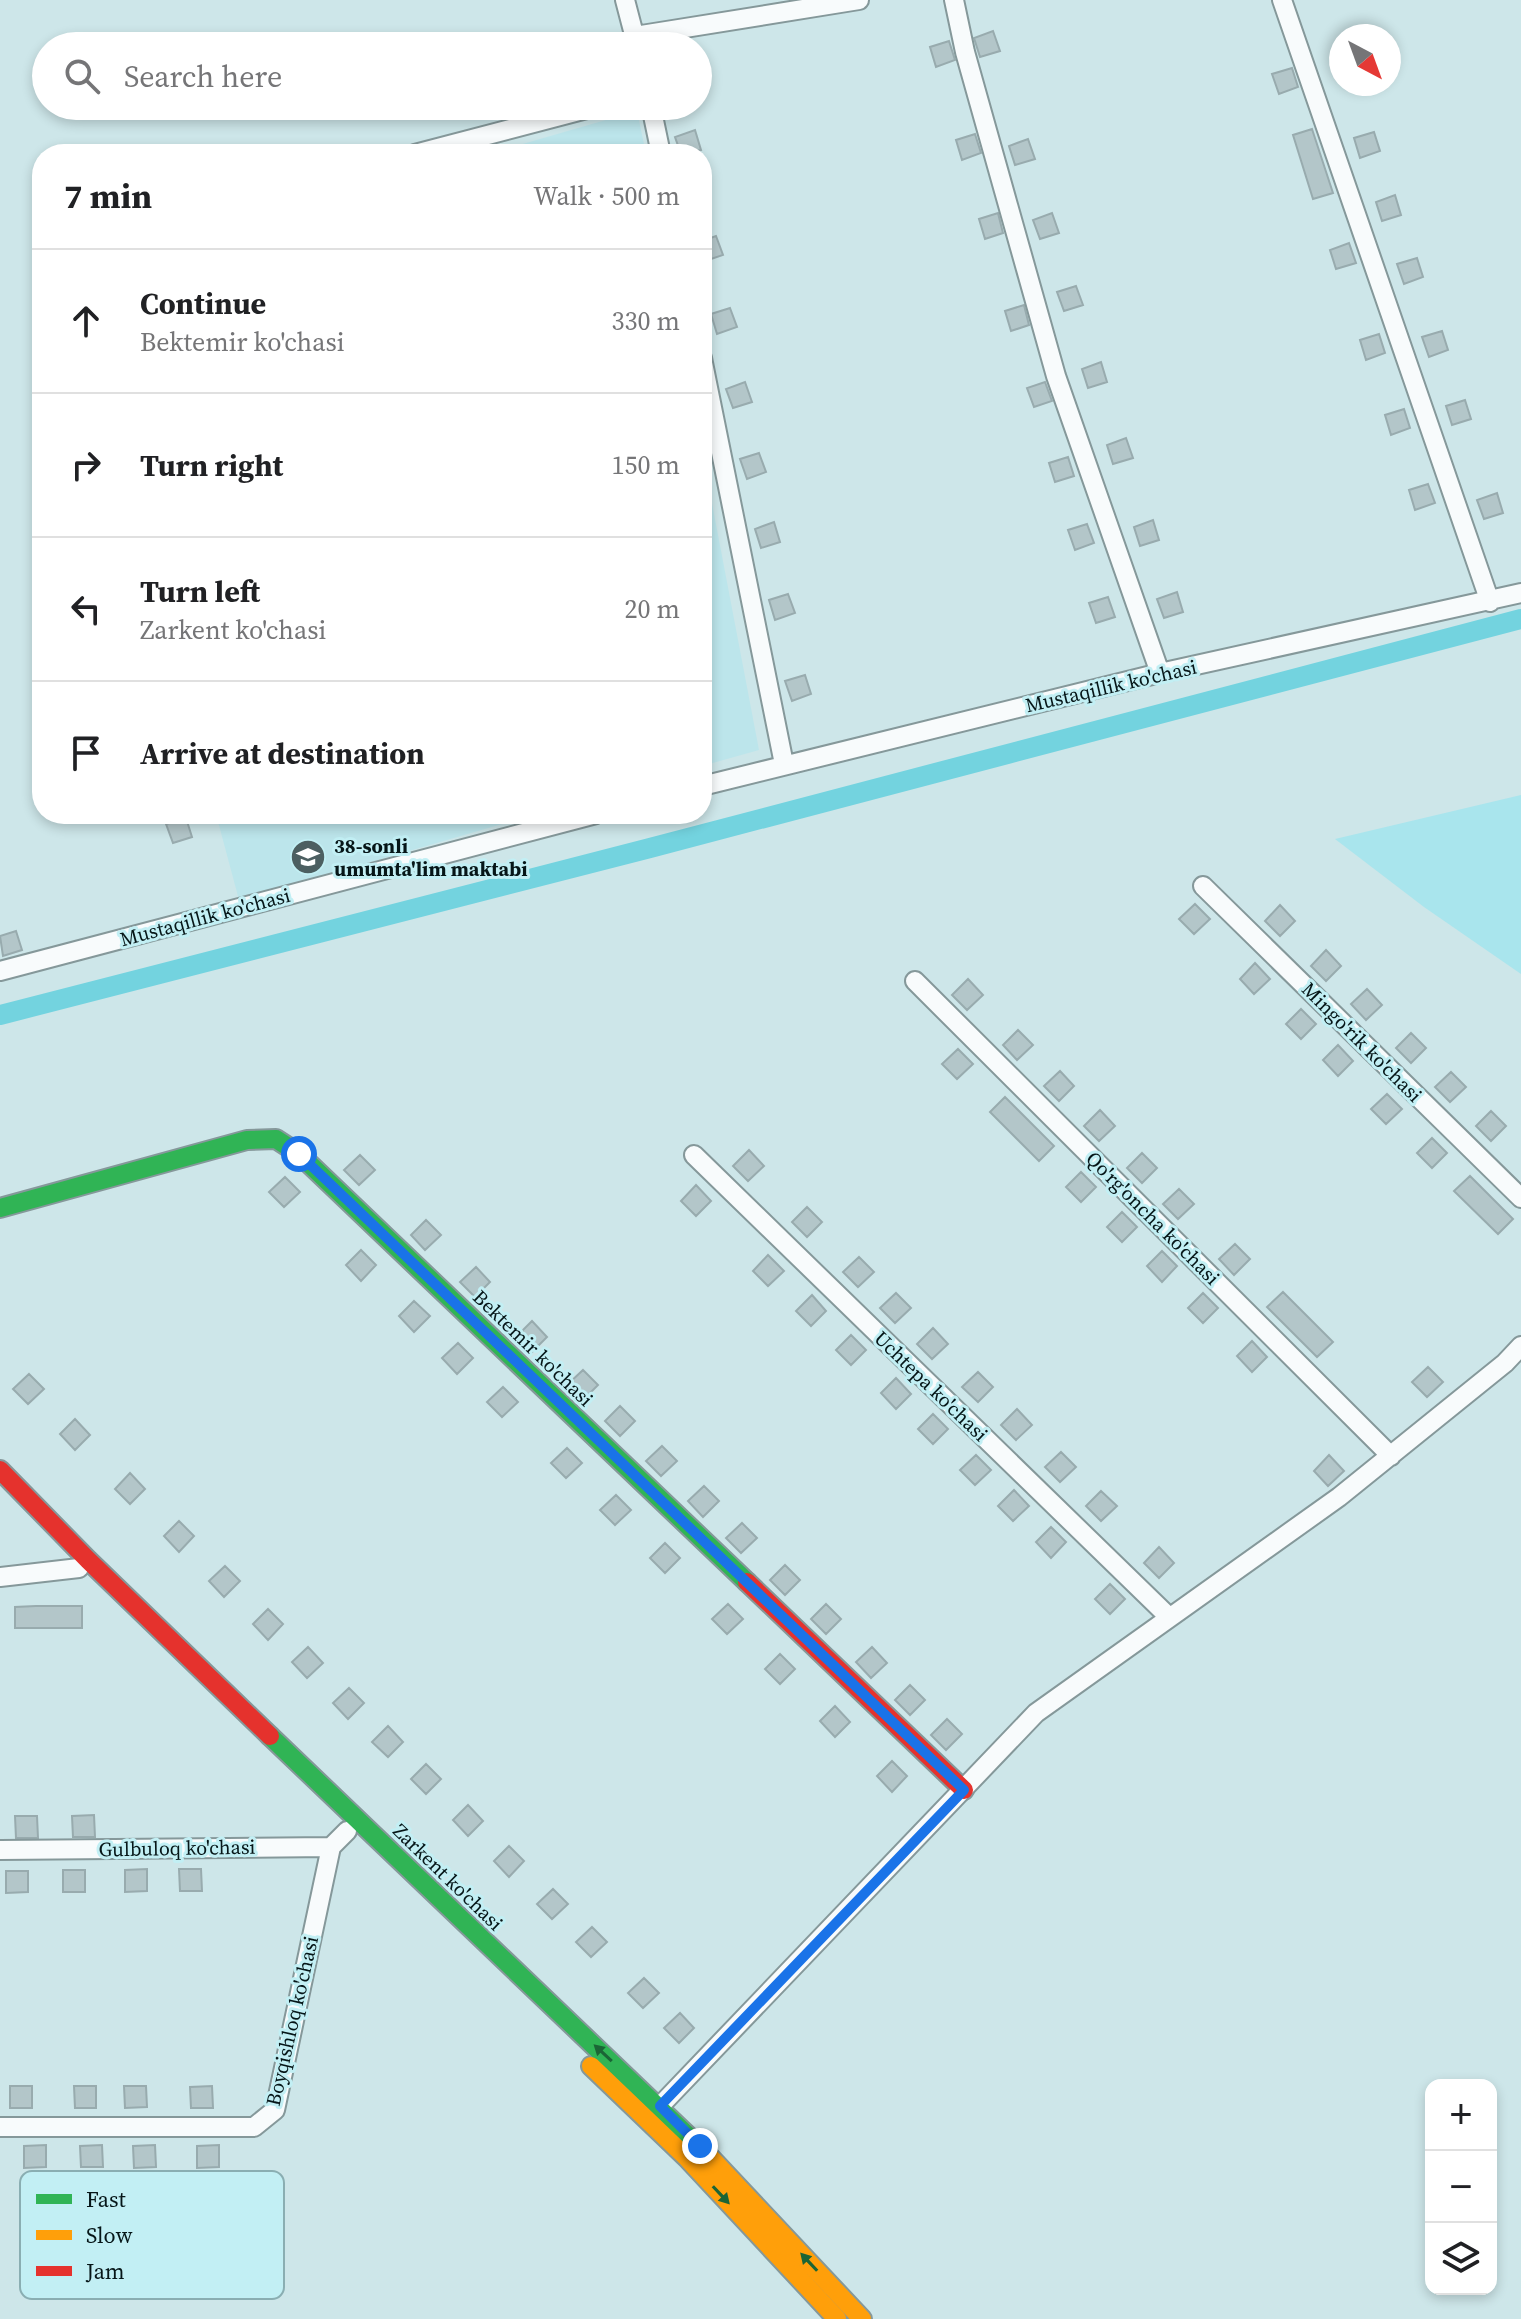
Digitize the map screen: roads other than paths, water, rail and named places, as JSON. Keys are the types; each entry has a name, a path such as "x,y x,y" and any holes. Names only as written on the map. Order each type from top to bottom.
{"main road":[{"name":"Bektemir ko'chasi","path":"0,1208 247,1140 276,1139 299,1154 964,1790"},
{"name":"Zarkent ko'chasi","path":"0,1470 88,1560 368,1831 660,2106 862,2319"},
{"name":"Zarkent ko'chasi","path":"0,1490 347,1831 687,2158 837,2319"}],"street":[{"path":"625,0 634,32"},
{"path":"685,32 859,0"},
{"path":"954,0 965,52 1056,376 1160,673"},
{"path":"1282,0 1490,602"},
{"path":"453,144 545,120"},
{"path":"654,120 659,144"},
{"path":"712,408 784,764"},
{"name":"Mustaqillik ko'chasi","path":"712,783 1160,673 1521,593"},
{"name":"Mustaqillik ko'chasi","path":"0,971 558,824"},
{"name":"Mingo'rik ko'chasi","path":"1203,886 1521,1198"},
{"name":"Qo'rg'oncha ko'chasi","path":"915,981 1391,1456"},
{"name":"Uchtepa ko'chasi","path":"694,1155 1169,1617"},
{"path":"660,2106 1036,1713 1339,1497 1505,1363 1521,1346"},
{"path":"0,1577 79,1568"},
{"path":"331,1847 347,1831"},
{"name":"Gulbuloq ko'chasi","path":"0,1850 331,1847"},
{"name":"Boyqishloq ko'chasi","path":"0,2127 254,2127 275,2110 331,1847"}],"waterway":[{"path":"0,1015 1521,619"}],"place":[{"name":"38-sonli umumta'lim maktabi","path":"308,857"}]}
